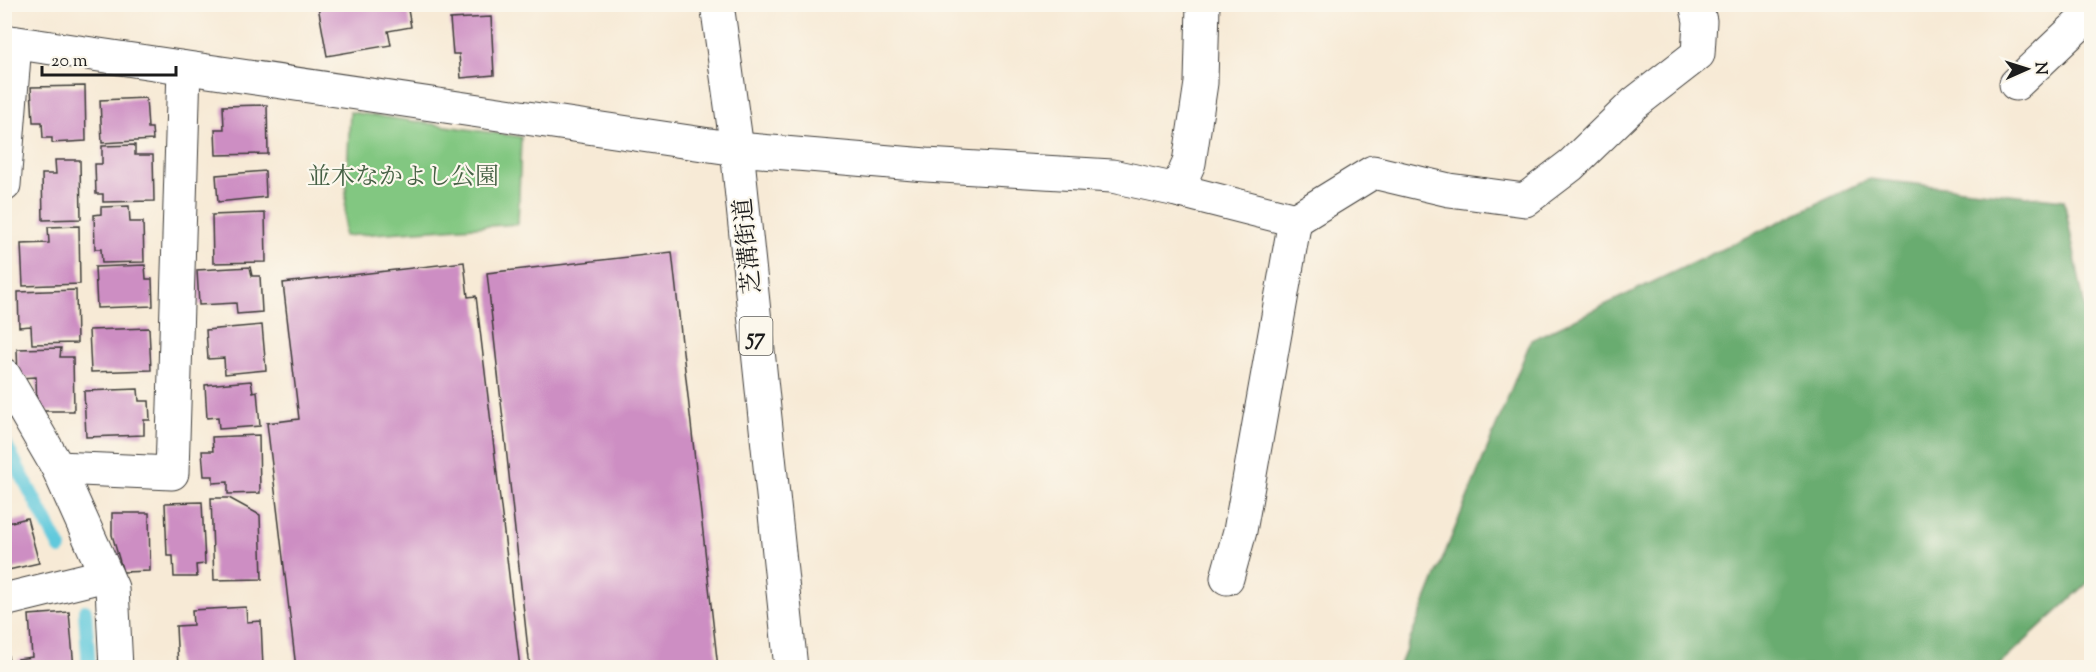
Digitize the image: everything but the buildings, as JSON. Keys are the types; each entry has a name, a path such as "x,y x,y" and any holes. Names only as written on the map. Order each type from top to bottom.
{"street":[{"name":"芝溝街道","path":"717,4 737,149 791,668"},
{"path":"1177,190 1189,163 1202,83 1203,4"},
{"path":"4,185 10,42 737,149 926,165 1112,176 1294,220 1374,172 1449,190 1525,200 1571,165 1635,103 1698,54 1700,21 1696,4"},
{"path":"2016,84 2091,12"},
{"path":"58,468 172,473 184,68"},
{"path":"1227,578 1240,531 1294,220"},
{"path":"4,375 16,418 58,468 112,588 116,668"},
{"path":"4,600 106,575"}],"green space":[{"name":"並木なかよし公園","path":"350,112 521,137 518,224 344,236"},
{"path":"1869,179 2064,200 2091,340 2091,580 1997,667 1399,667 1531,340"}],"waterway":[{"path":"6,445 60,548"},
{"path":"85,611 89,668"}]}
